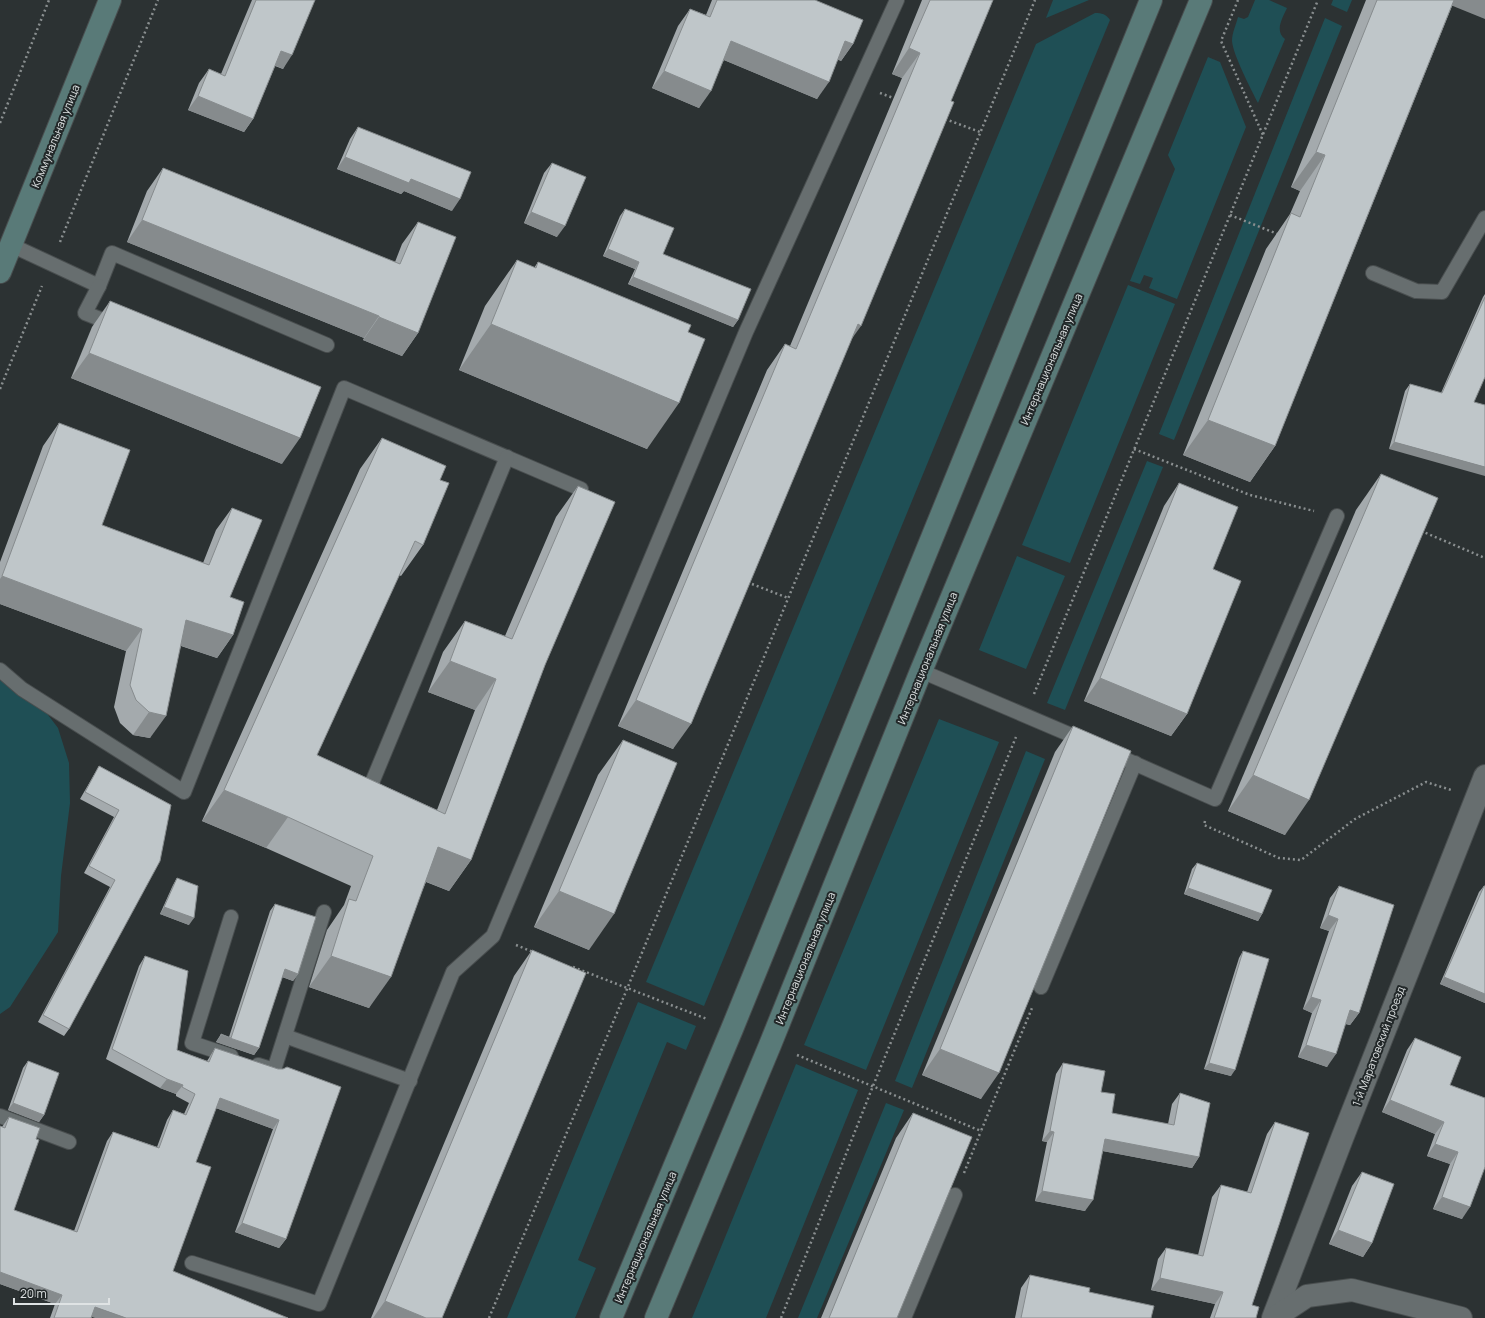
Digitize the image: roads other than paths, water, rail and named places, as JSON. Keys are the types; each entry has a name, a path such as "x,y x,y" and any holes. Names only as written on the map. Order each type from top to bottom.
{"main road":[{"name":"Коммунальная улица","path":"0,272 110,0"},
{"name":"Интернациональная улица","path":"612,1318 732,1029 1151,0"},
{"name":"Интернациональная улица","path":"656,1318 770,1044 922,671 1201,0"}],"street":[{"name":"1-й Маратовский проезд","path":"1273,1318 1485,776"},
{"path":"1273,1318 1306,1296 1352,1290 1461,1318"}],"lane":[{"path":"192,1263 319,1304 453,972 493,936 746,332 897,0"},
{"path":"1373,273 1416,291 1442,292 1485,218"},
{"path":"11,245 99,286"},
{"path":"129,330 85,313 99,286 112,253 327,345"},
{"path":"0,670 22,689 184,792 344,388 581,489"},
{"path":"371,785 507,457"},
{"path":"922,671 1215,799 1337,516"},
{"path":"1041,987 1135,763"},
{"path":"231,917 192,1043 274,1070 324,912"},
{"path":"285,1036 410,1081"},
{"path":"0,1116 69,1142"},
{"path":"904,1318 955,1195"}]}
